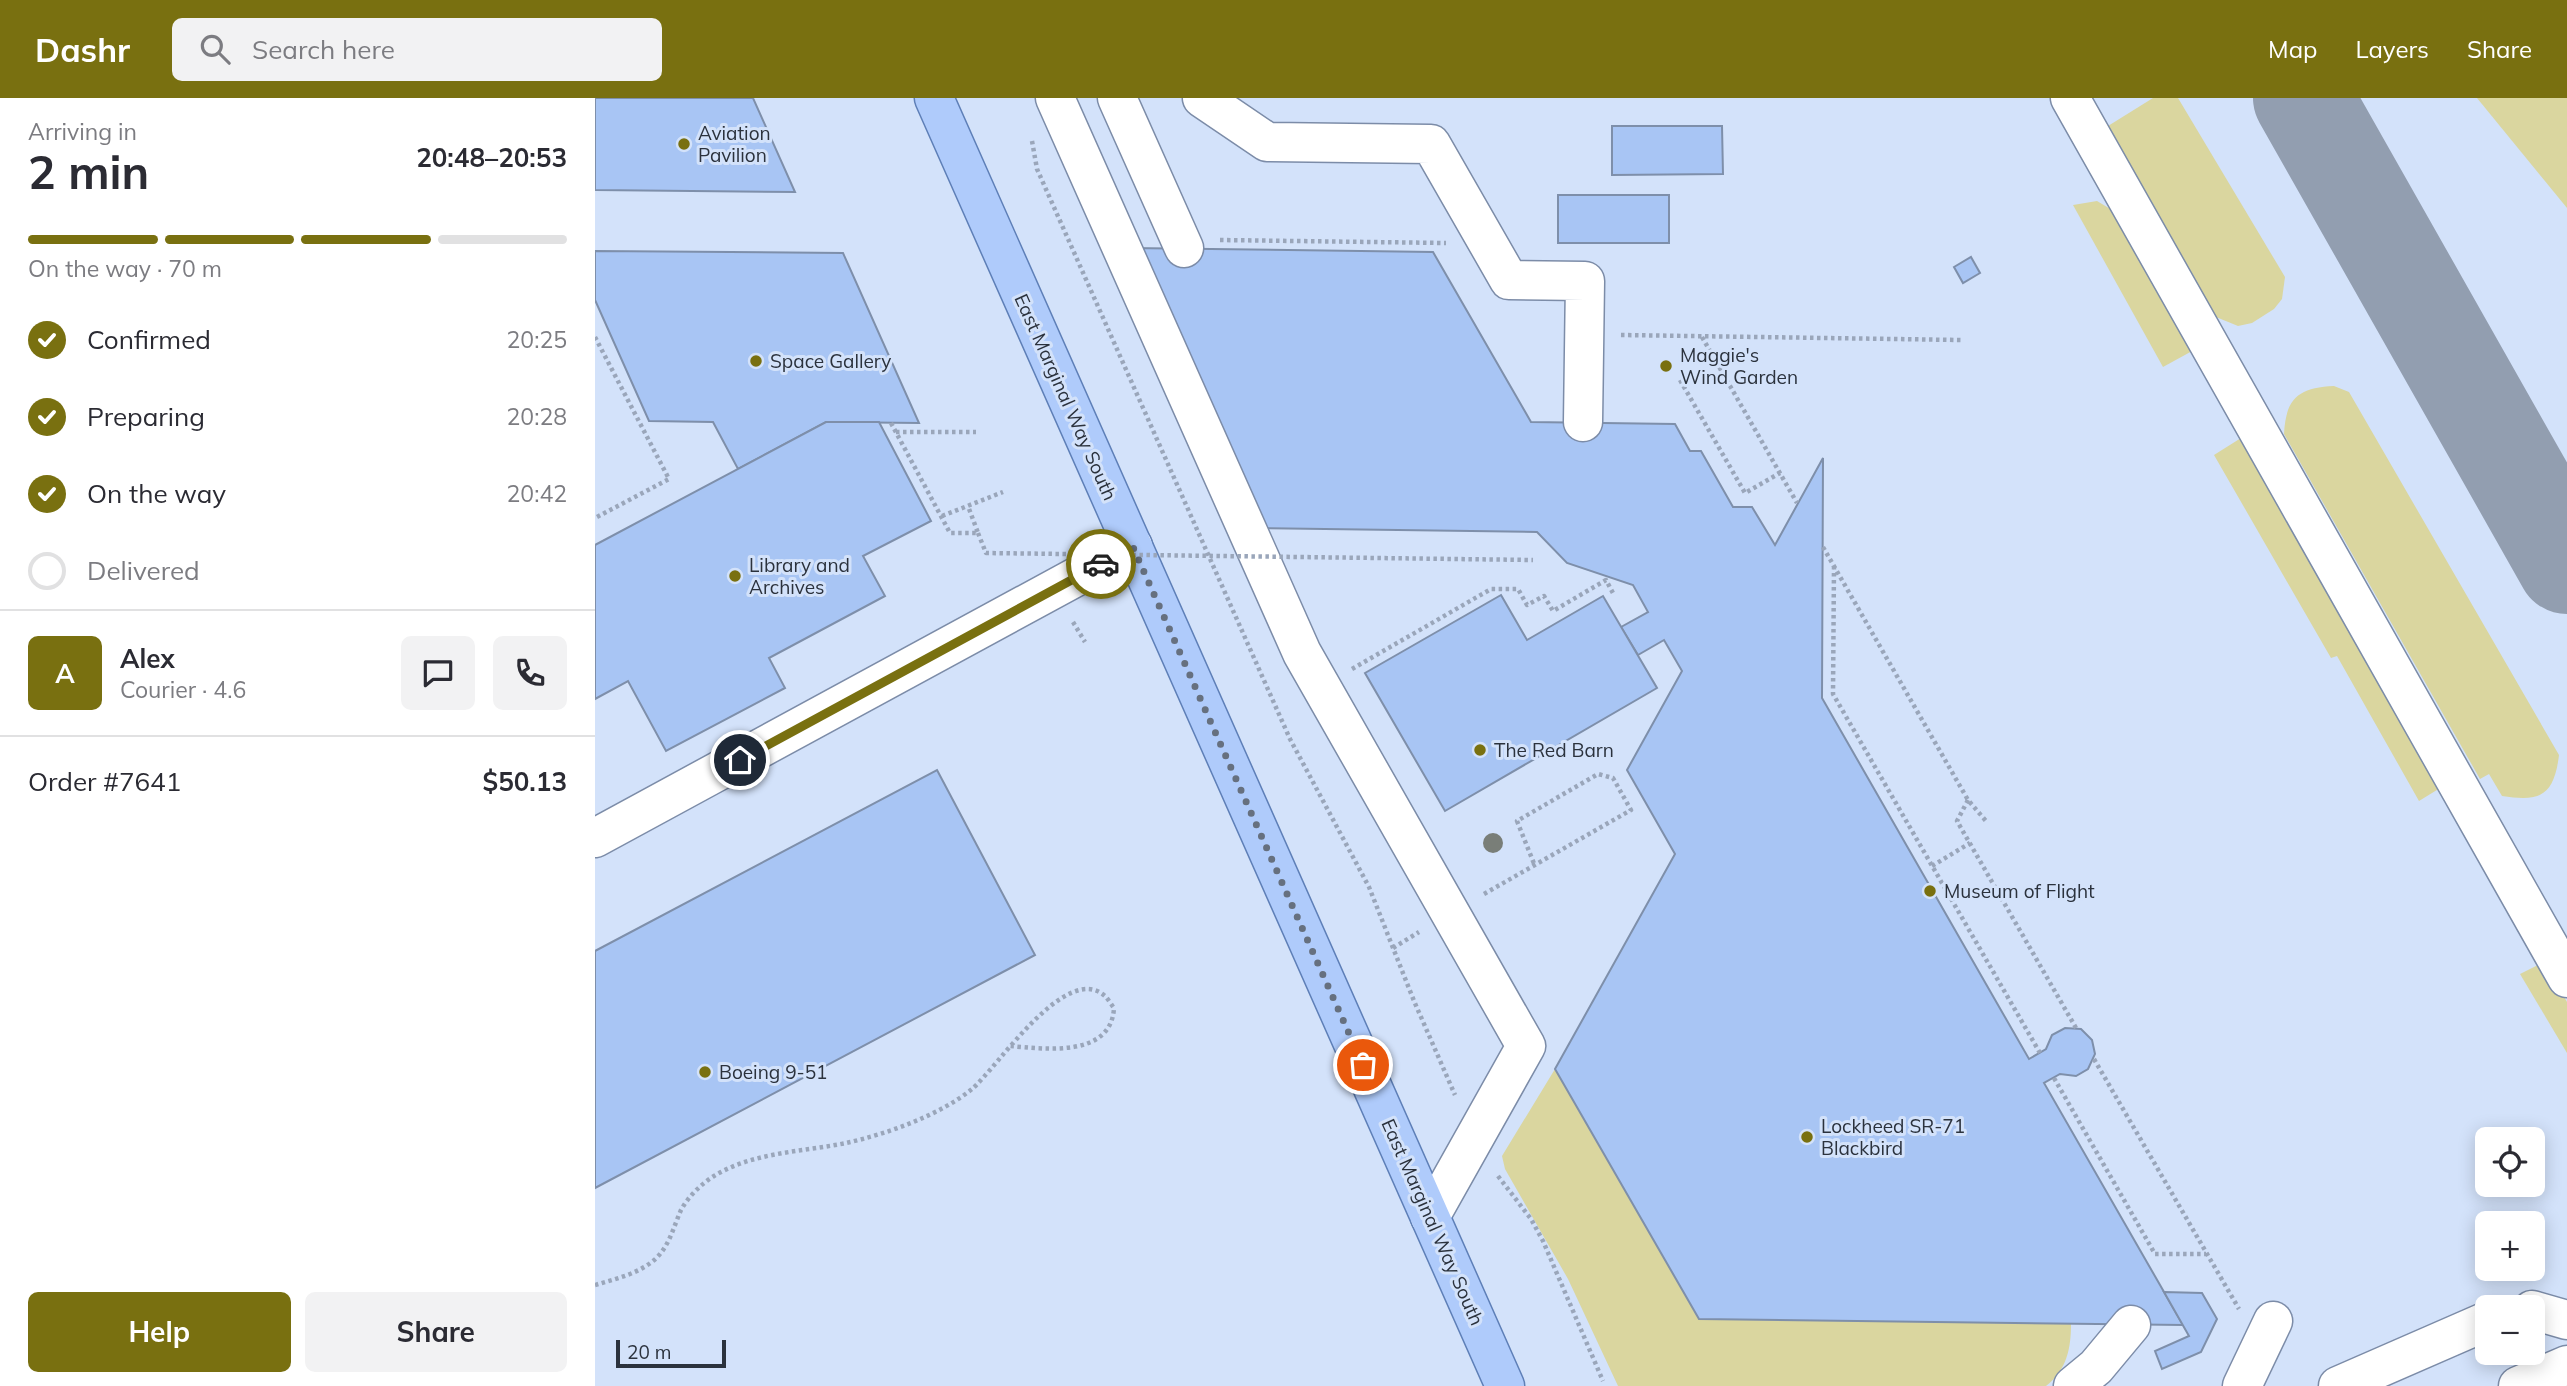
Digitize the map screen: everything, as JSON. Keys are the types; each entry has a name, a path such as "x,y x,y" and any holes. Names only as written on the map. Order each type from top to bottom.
{"main road":[{"name":"East Marginal Way South","path":"934,98 1506,1386"}],"street":[{"path":"1055,98 1302,653 1526,1046 1430,1217"},
{"path":"1117,98 1182,244"},
{"path":"1202,98 1267,142 1431,144 1509,280 1585,281 1583,422"},
{"path":"2070,98 2567,978"},
{"path":"595,838 1133,547"},
{"path":"2545,1314 2567,1320"},
{"path":"2242,1386 2273,1321"},
{"path":"2073,1386 2096,1367 2131,1325"},
{"path":"2338,1386 2475,1326"},
{"path":"2518,1386 2567,1364"}],"path":[{"path":"1032,137 1037,169 1290,739 1369,887 1455,1095 1472,1098 1491,1108"},
{"path":"1182,244 1489,243"},
{"path":"1584,334 1961,340"},
{"path":"1701,336 1797,503"},
{"path":"595,337 669,479 595,518"},
{"path":"1680,380 1745,493 1780,473"},
{"path":"891,423 950,533 978,533"},
{"path":"896,432 976,432"},
{"path":"942,516 1003,492"},
{"path":"968,506 986,553 1533,560"},
{"path":"1823,547 1968,800 1986,821"},
{"path":"1834,566 1833,694 2040,1053"},
{"path":"1343,674 1492,589 1518,589 1527,605 1544,596 1553,611 1606,580 1614,595"},
{"path":"1393,948 1450,914 1535,866 1631,810 1613,778 1598,774 1517,821 1535,866"},
{"path":"1968,800 1957,821 2076,1028"},
{"path":"1932,866 1970,843"},
{"path":"595,1286 639,1270 654,1260 666,1246 683,1208 695,1191 730,1167 754,1159 847,1143 885,1133 941,1109 972,1089 1018,1035 1070,992 1089,990 1103,994 1114,1008 1114,1020 1105,1033 1086,1044 1067,1049 1010,1046"},
{"path":"2094,1059 2237,1308 2273,1321"},
{"path":"2054,1078 2155,1254 2206,1254"}],"shaded area":[{"path":"2153,98 2178,98 2285,277 2282,299 2274,309 2252,323 2238,326 2216,317 2108,126"},
{"path":"2477,98 2567,98 2567,208"},
{"path":"2097,201 2117,213 2194,350 2163,367 2073,205"},
{"path":"2334,386 2349,392 2559,755 2553,780 2543,793 2526,798 2502,796 2489,774 2480,779 2284,434 2288,411 2297,397 2312,389"},
{"path":"2241,438 2445,785 2419,801 2337,656 2331,658 2214,455"},
{"path":"2544,962 2567,1002 2567,1053 2520,974"},
{"path":"1555,1069 2071,1324 2069,1350 2059,1373 2046,1386 1618,1386 1568,1279 1505,1169 1502,1156"}],"building":[{"name":"Aviation Pavilion","path":"595,98 753,98 795,192 595,190"},
{"path":"1612,126 1722,126 1723,174 1612,175"},
{"path":"1558,195 1669,195 1669,243 1558,243"},
{"name":"Museum of Flight","path":"1130,248 1433,252 1531,422 1675,424 1690,451 1701,451 1733,507 1752,507 1775,545 1823,458 1822,698 2029,1059 2046,1049 2052,1035 2065,1028 2081,1029 2092,1040 2095,1054 2088,1069 2076,1076 2060,1074 2044,1083 2183,1325 1699,1319 1555,1069 1675,854 1627,770 1682,671 1664,640 1638,655 1621,627 1648,612 1633,585 1567,563 1537,532 1254,528"},
{"name":"Space Gallery","path":"595,251 843,253 919,423 826,422 738,469 713,422 649,421 595,300"},
{"path":"1971,257 1980,273 1963,283 1954,267"},
{"name":"Library and Archives","path":"826,422 879,422 931,521 863,556 885,596 769,658 785,688 666,751 628,681 595,699 595,545"},
{"name":"The Red Barn","path":"1501,595 1527,640 1603,596 1657,688 1445,811 1365,673"},
{"name":"Boeing 9-51","path":"937,770 1035,955 595,1188 595,951"},
{"path":"2164,1292 2202,1293 2217,1319 2201,1352 2162,1369 2155,1351 2189,1336"}],"taxiway":[{"path":"2303,98 2567,564"}],"way so far":[{"path":"1101,564 1133,547 1363,1065"}],"place":[{"name":"Aviation Pavilion","path":"684,144"},
{"name":"Space Gallery","path":"756,361"},
{"name":"Maggie's Wind Garden","path":"1666,366"},
{"name":"Library and Archives","path":"735,576"},
{"name":"The Red Barn","path":"1480,750"},
{"name":"Museum of Flight","path":"1930,891"},
{"name":"Boeing 9-51","path":"705,1072"},
{"name":"Lockheed SR-71 Blackbird","path":"1807,1137"}],"route":[{"path":"740,760 1101,564"}]}
